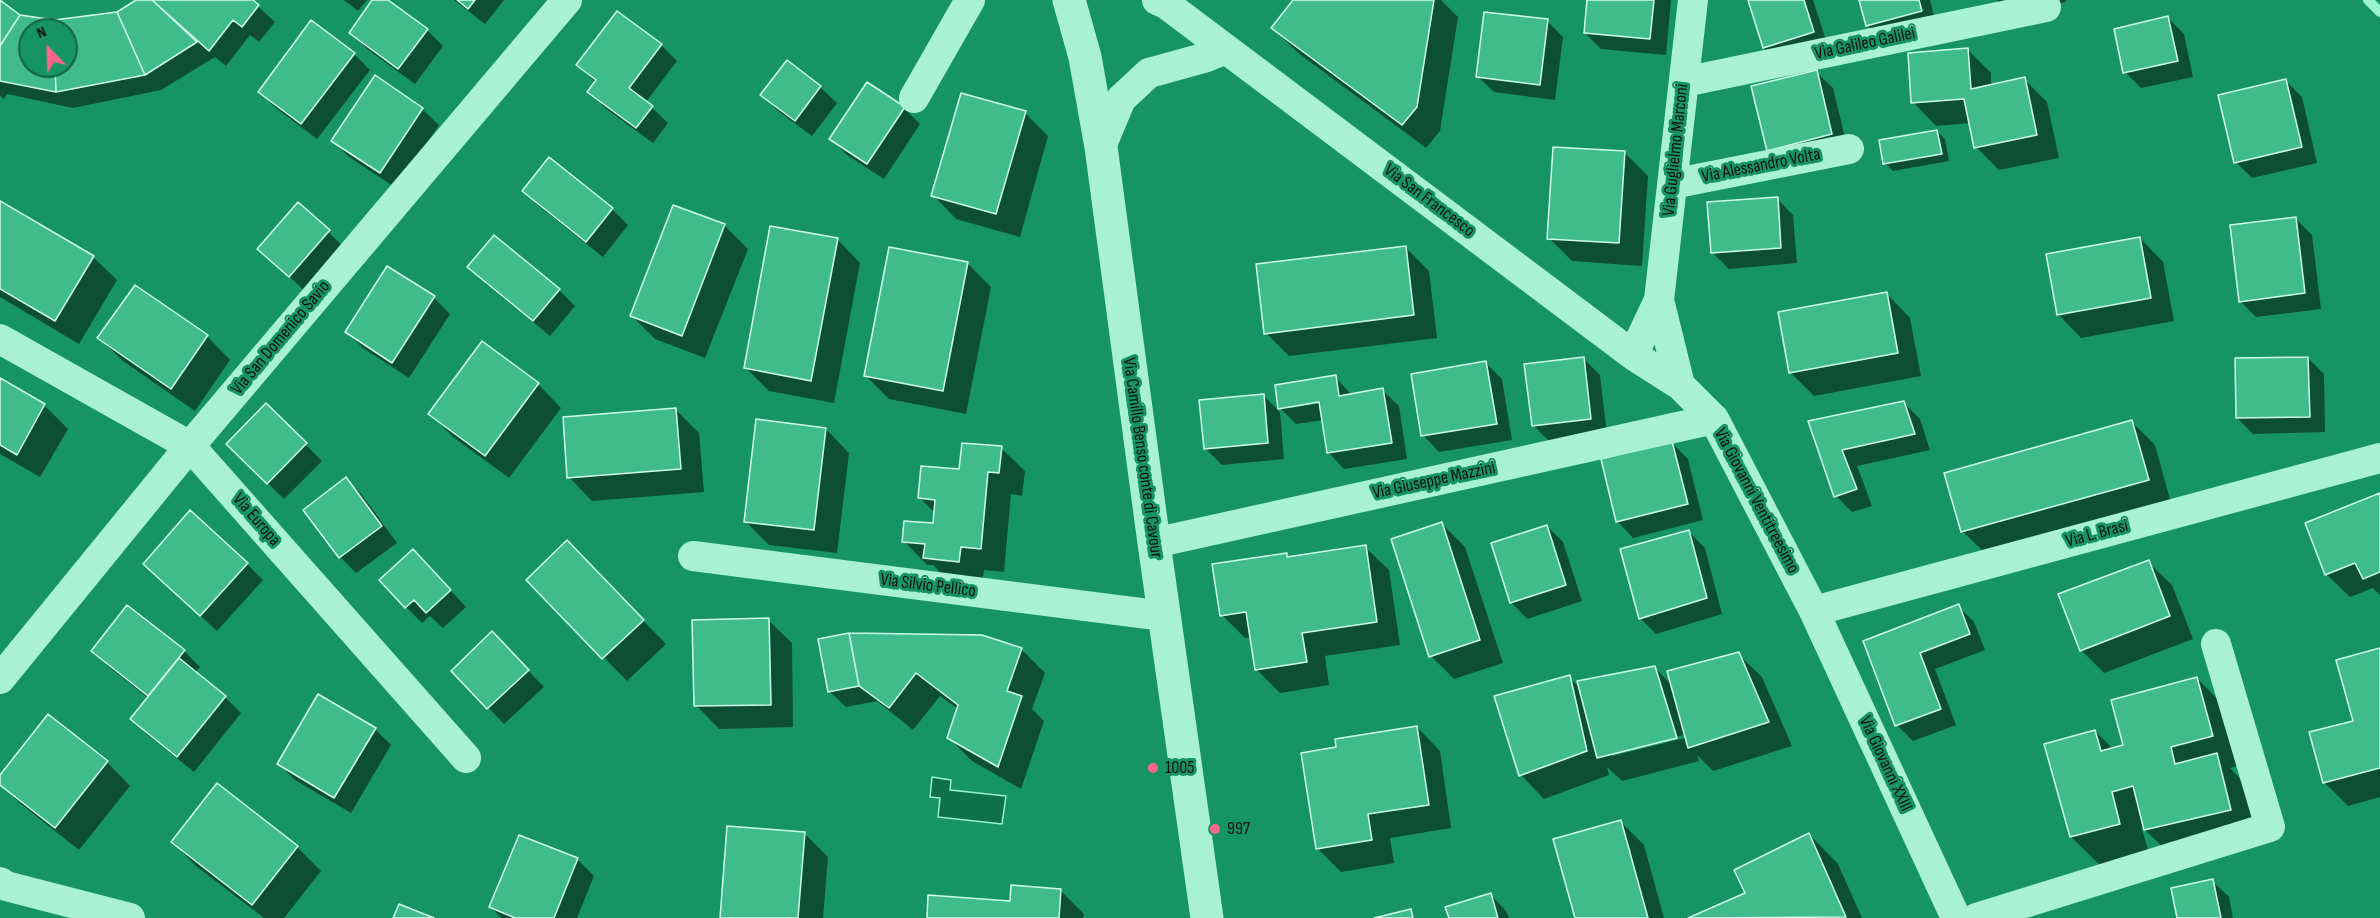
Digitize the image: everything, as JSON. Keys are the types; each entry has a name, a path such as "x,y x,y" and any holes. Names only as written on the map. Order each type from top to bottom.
{"street":[{"name":"Via San Domenico Savio","path":"0,679 190,446 567,0"},
{"path":"914,98 970,0"},
{"name":"Via Camillo Benso conte di Cavour","path":"1069,0 1085,57 1101,147 1207,918"},
{"name":"Via Guglielmo Marconi","path":"1633,355 1659,300 1693,0"},
{"name":"Via San Francesco","path":"1163,1 1224,50 1633,355"},
{"name":"Via Galileo Galilei","path":"1684,82 2046,7"},
{"path":"1101,147 1121,99 1149,73 1224,50"},
{"name":"Via Alessandro Volta","path":"1672,184 1849,149"},
{"name":"Via Guglielmo Marconi","path":"1659,300 1680,385"},
{"name":"Via Europa","path":"0,339 190,446 466,758"},
{"name":"Via Giovanni Ventitreesimo","path":"1633,355 1680,385 1714,419 1814,611"},
{"name":"Via Giuseppe Mazzini","path":"1154,543 1714,419"},
{"name":"Via L. Brasi","path":"1814,611 2380,458"},
{"name":"Via Silvio Pellico","path":"693,556 1164,616"},
{"name":"Via Giovanni XXIII","path":"1814,611 1956,918"},
{"path":"1976,918 2270,827 2216,644"},
{"path":"0,882 6,886 130,918"}],"shaded area":[{"path":"932,777 951,780 950,790 1006,796 1002,824 938,817 940,798 930,797"}],"building":[{"path":"0,0 20,15 0,46"},
{"path":"136,0 152,0 197,42 145,75 117,12"},
{"path":"152,0 253,0 259,5 242,27 233,20 209,51"},
{"path":"372,0 388,0 428,29 398,69 349,33"},
{"path":"457,0 475,0 468,9"},
{"path":"1293,0 1434,0 1417,107 1402,125 1271,28"},
{"path":"1587,0 1654,0 1650,39 1584,33"},
{"path":"1748,0 1804,0 1814,32 1763,48"},
{"path":"1859,0 1919,0 1922,11 1866,26"},
{"path":"617,11 662,44 629,88 653,106 636,128 587,92 596,80 576,65"},
{"path":"117,12 145,75 56,92 55,78 78,78 78,18 70,18"},
{"path":"1484,12 1548,19 1540,85 1476,77"},
{"path":"20,15 40,18 18,18"},
{"path":"2168,16 2178,61 2123,73 2114,29"},
{"path":"18,18 18,78 55,78 56,92 0,81 0,46"},
{"path":"311,20 355,53 301,124 258,92"},
{"path":"1968,48 1971,89 2025,77 2037,135 1974,148 1964,99 1911,103 1908,53"},
{"path":"787,60 821,86 795,121 760,95"},
{"path":"1817,70 1832,134 1767,151 1751,86"},
{"path":"375,75 423,108 380,173 331,141"},
{"path":"2286,79 2302,147 2234,163 2218,95"},
{"path":"867,82 905,107 867,164 829,139"},
{"path":"961,93 1026,111 996,214 931,196"},
{"path":"1937,130 1942,154 1883,164 1879,140"},
{"path":"1553,147 1625,151 1619,243 1547,239"},
{"path":"549,157 613,208 586,242 522,191"},
{"path":"1778,197 1781,248 1711,253 1707,202"},
{"path":"0,201 94,256 55,321 0,289"},
{"path":"298,202 330,230 289,277 257,249"},
{"path":"673,205 725,224 682,336 630,316"},
{"path":"2296,217 2305,293 2239,302 2230,225"},
{"path":"770,226 838,238 811,381 744,368"},
{"path":"494,235 560,289 533,321 467,267"},
{"path":"2140,237 2151,298 2057,315 2046,254"},
{"path":"1406,246 1414,315 1264,334 1256,264"},
{"path":"889,247 968,262 943,391 864,376"},
{"path":"387,266 435,296 392,363 345,332"},
{"path":"135,285 208,335 171,389 97,338"},
{"path":"1887,292 1898,353 1789,373 1778,312"},
{"path":"482,341 539,383 485,456 428,414"},
{"path":"1584,357 1591,419 1532,426 1524,364"},
{"path":"2308,357 2310,417 2236,418 2235,358"},
{"path":"1486,361 1497,424 1421,436 1411,374"},
{"path":"1336,375 1339,396 1383,388 1392,443 1327,453 1319,402 1278,409 1275,385"},
{"path":"0,378 45,404 17,455 0,445"},
{"path":"1264,394 1268,443 1204,449 1199,400"},
{"path":"1904,401 1915,434 1842,450 1857,489 1834,497 1808,421"},
{"path":"266,403 307,443 267,484 226,444"},
{"path":"676,408 681,469 567,478 563,417"},
{"path":"756,419 826,428 814,530 744,522"},
{"path":"2132,420 2149,480 1961,532 1944,473"},
{"path":"1672,441 1688,504 1616,522 1601,459"},
{"path":"962,443 1002,446 999,473 988,472 981,549 961,547 959,562 923,558 925,544 902,542 904,521 933,523 935,500 918,498 921,466 959,469"},
{"path":"346,477 382,526 339,558 303,510"},
{"path":"2380,493 2380,572 2363,579 2355,563 2325,575 2305,523"},
{"path":"190,510 248,563 200,616 143,564"},
{"path":"1442,522 1480,640 1429,657 1391,539"},
{"path":"1547,525 1566,585 1510,603 1491,543"},
{"path":"1689,530 1707,598 1639,619 1620,549"},
{"path":"567,540 644,620 602,659 526,580"},
{"path":"1366,545 1377,622 1302,633 1307,662 1255,670 1246,612 1220,616 1212,564 1287,553 1287,557"},
{"path":"413,549 451,590 426,613 414,600 405,608 379,580"},
{"path":"2149,560 2170,616 2080,651 2058,594"},
{"path":"1959,604 1970,634 1920,653 1941,709 1895,726 1863,641"},
{"path":"127,605 185,650 148,696 91,651"},
{"path":"769,618 771,705 694,706 692,620"},
{"path":"492,631 529,670 487,709 451,671"},
{"path":"849,633 859,686 828,692 818,639"},
{"path":"849,633 982,635 1022,648 1007,691 1022,696 998,767 947,738 958,705 916,673 889,708 859,686"},
{"path":"2380,648 2380,768 2323,783 2309,732 2353,721 2336,660"},
{"path":"1739,652 1769,722 1688,748 1667,671"},
{"path":"179,658 226,696 177,757 130,719"},
{"path":"1655,666 1677,738 1597,758 1577,681"},
{"path":"1570,675 1587,751 1519,776 1494,696"},
{"path":"2197,677 2213,736 2171,747 2175,764 2217,753 2231,810 2144,830 2133,786 2112,792 2120,824 2070,837 2044,744 2095,730 2101,751 2123,745 2111,700"},
{"path":"318,694 376,728 334,798 277,764"},
{"path":"48,714 108,761 55,828 0,785 0,775"},
{"path":"1417,726 1429,805 1368,814 1372,840 1316,849 1301,753 1336,747 1335,739"},
{"path":"217,783 298,846 252,905 171,842"},
{"path":"1621,820 1648,918 1575,918 1553,839"},
{"path":"727,826 805,832 798,918 720,918"},
{"path":"1809,833 1846,917 1688,918 1745,893 1734,870"},
{"path":"519,835 578,858 554,918 515,918 489,907"},
{"path":"2213,879 2221,918 2177,918 2171,888"},
{"path":"1011,885 1061,889 1059,918 927,918 928,895 1010,901"},
{"path":"1491,893 1498,918 1449,918 1445,907"},
{"path":"399,904 434,918 393,918"},
{"path":"1411,909 1413,918 1374,918"}],"waterway":[{"path":"2368,0 2380,12"}],"place":[{"name":"1005","path":"1153,768"},
{"name":"997","path":"1215,829"}]}
